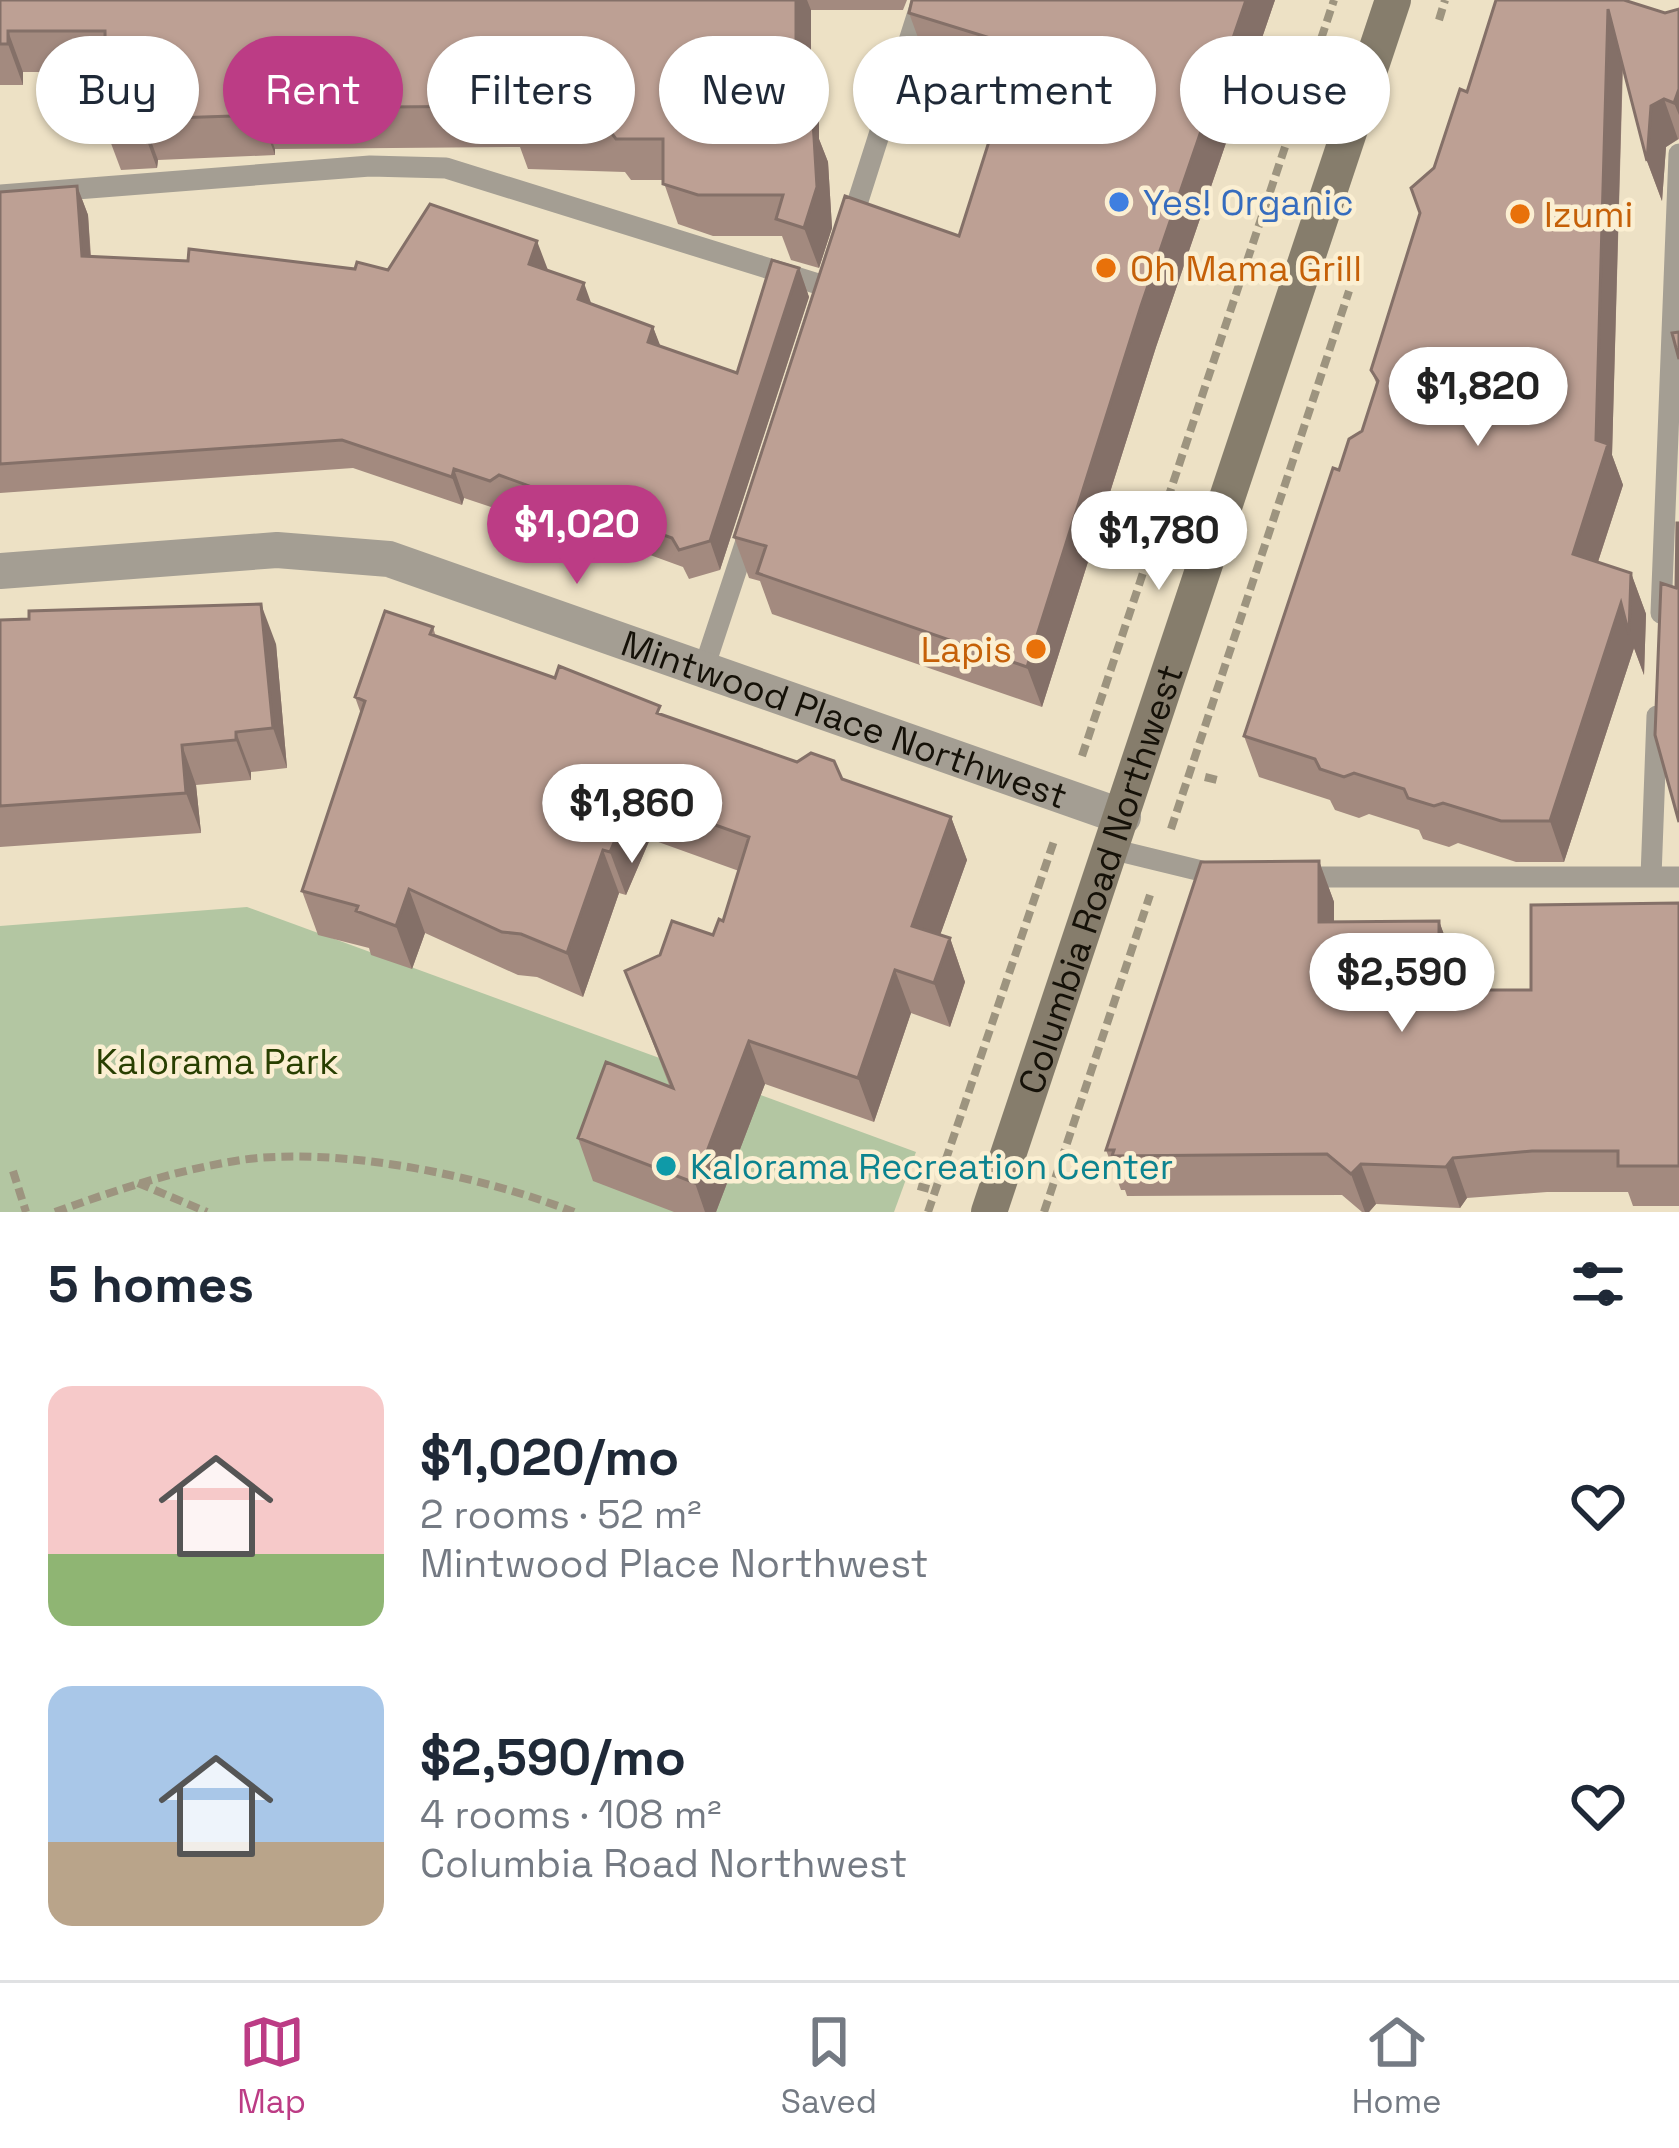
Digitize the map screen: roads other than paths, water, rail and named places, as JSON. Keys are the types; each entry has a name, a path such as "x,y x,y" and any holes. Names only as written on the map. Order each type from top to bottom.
{"main road":[{"name":"Columbia Road Northwest","path":"989,1212 1393,0"}],"street":[{"name":"Mintwood Place Northwest","path":"0,571 278,550 349,552 428,571 703,670 1117,833"}],"lane":[{"path":"0,195 370,166 446,168 834,277 922,0"},
{"path":"1660,644 1679,154"},
{"path":"703,670 757,508"},
{"path":"1651,877 1658,691"},
{"path":"1117,833 1160,864 1205,876 1252,877"},
{"path":"1276,877 1679,878"}],"place":[{"name":"Yes! Organic","path":"1119,202"},
{"name":"Izumi","path":"1520,214"},
{"name":"Oh Mama Grill","path":"1106,268"},
{"name":"Lapis","path":"1036,649"},
{"name":"Kalorama Recreation Center","path":"666,1166"}],"park label":[{"name":"Kalorama Park","path":"217,1061"}]}
